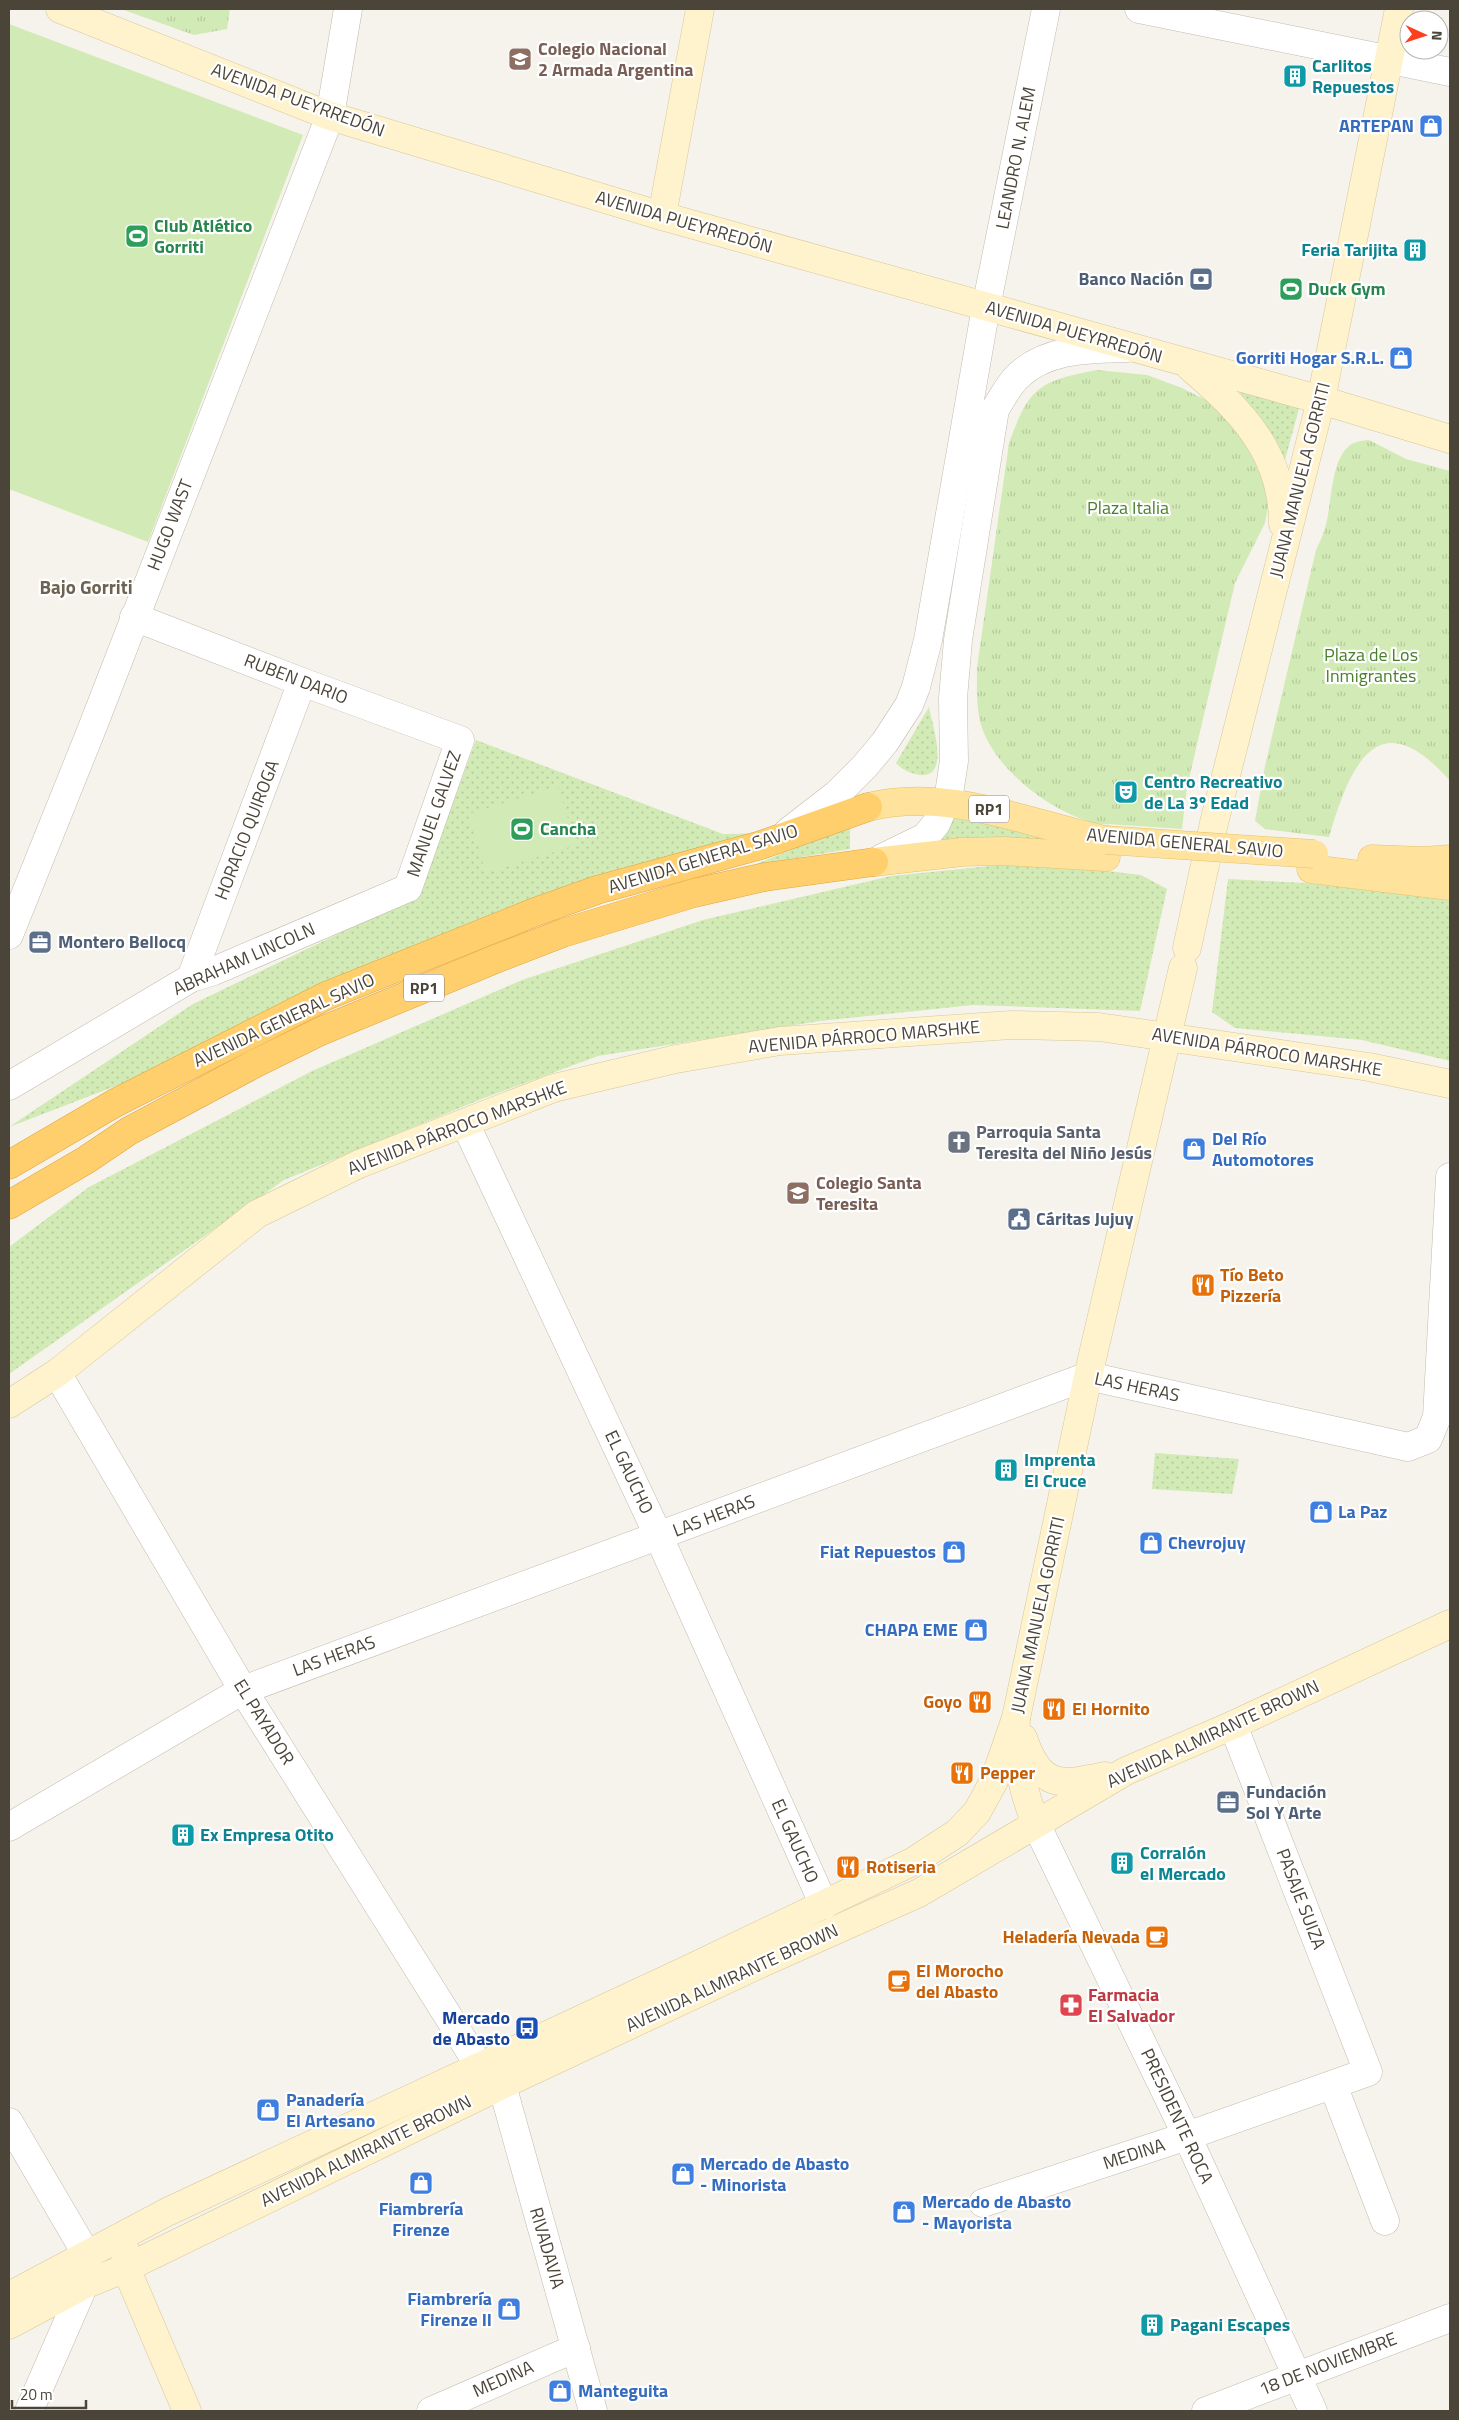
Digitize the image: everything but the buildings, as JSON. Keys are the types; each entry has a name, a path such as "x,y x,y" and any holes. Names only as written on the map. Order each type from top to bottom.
{"highway":[{"name":"AVENIDA GENERAL SAVIO","path":"9,1165 115,1103 326,996 536,912 598,890 761,845 868,807"},
{"name":"AVENIDA GENERAL SAVIO","path":"9,1205 130,1131 263,1060 321,1031 498,958 563,933 694,893 766,877 874,862"},
{"path":"9,1144 115,1103"},
{"path":"9,1212 43,1184"}],"main road":[{"name":"AVENIDA PUEYRREDÓN","path":"60,9 330,116 662,216 1128,348 1321,400 1450,439"},
{"path":"662,216 700,9"},
{"name":"JUANA MANUELA GORRITI","path":"1036,1824 1019,1769 1015,1744 1016,1718 1088,1376 1185,958 1214,823 1321,400 1400,9"},
{"path":"1185,363 1231,404 1260,441 1270,461 1282,501 1283,546"},
{"name":"AVENIDA GENERAL SAVIO","path":"868,807 897,801 946,802 998,811 1057,828 1106,848"},
{"name":"AVENIDA GENERAL SAVIO","path":"874,862 962,852 1106,848 1313,861 1450,859"},
{"name":"AVENIDA GENERAL SAVIO","path":"1313,861 1450,886"},
{"name":"AVENIDA PÁRROCO MARSHKE","path":"9,1404 57,1373 257,1214 342,1172 554,1088 676,1060 780,1041 1011,1025 1099,1027 1166,1035 1369,1067 1450,1084"},
{"name":"AVENIDA ALMIRANTE BROWN","path":"9,2325 84,2285 126,2268 502,2085 764,1962 919,1893 1126,1771 1233,1725 1450,1624"},
{"path":"1016,1718 1032,1762 1038,1770 1049,1778 1072,1783 1126,1771"},
{"name":"AVENIDA ALMIRANTE BROWN","path":"9,2296 124,2237 166,2212 480,2067 914,1861 957,1833 977,1812 994,1781 1016,1718"},
{"path":"124,2237 126,2268 187,2411"}],"street":[{"name":"HUGO WAST","path":"9,935 91,731 330,116 348,9"},
{"name":"LEANDRO N. ALEM","path":"986,307 1046,9"},
{"path":"1139,9 1450,72"},
{"name":"RP1","path":"785,835 828,803 865,766 902,716 916,687 928,640 986,307"},
{"path":"874,862 925,837 936,824 946,802 954,761 953,698 958,640 995,409 1015,378 1035,363 1071,352 1128,348"},
{"name":"RUBEN DARIO","path":"134,617 302,682 460,740"},
{"name":"HORACIO QUIROGA","path":"191,978 302,682"},
{"name":"MANUEL GALVEZ","path":"408,888 460,740"},
{"name":"ABRAHAM LINCOLN","path":"9,1086 191,978 214,971 408,888"},
{"name":"EL GAUCHO","path":"465,1123 659,1537 824,1905"},
{"name":"LAS HERAS","path":"9,1827 243,1690 1088,1376 1408,1448 1428,1439 1436,1416 1450,1177"},
{"name":"EL PAYADOR","path":"57,1373 243,1690 480,2067 502,2085"},
{"name":"PASAJE SUIZA","path":"1233,1725 1368,2072"},
{"name":"PRESIDENTE ROCA","path":"1036,1824 1187,2136 1313,2411"},
{"name":"MEDINA","path":"983,2203 1187,2136 1368,2072"},
{"name":"RIVADAVIA","path":"502,2085 593,2411"},
{"path":"1333,2085 1385,2221"},
{"path":"9,2122 87,2255 84,2285 29,2411"},
{"name":"18 DE NOVIEMBRE","path":"1206,2411 1450,2318"},
{"name":"MEDINA","path":"431,2411 576,2348"}],"green space":[{"path":"121,9 230,9 227,29 194,35"},
{"name":"Club Atlético Gorriti","path":"9,24 303,135 148,542 9,489"},
{"name":"Plaza Italia","path":"1097,370 1147,375 1182,388 1216,405 1263,467 1269,502 1265,523 1235,583 1187,787 1182,829 1098,824 1061,809 1043,799 1012,773 988,742 979,718 977,668 1009,443 1023,410 1030,398 1039,390 1049,383 1062,378"},
{"path":"1237,389 1300,405 1282,471 1265,425"},
{"name":"Plaza de Los Inmigrantes","path":"1369,440 1406,459 1450,471 1450,781 1425,757 1404,745 1386,744 1370,751 1358,766 1347,786 1329,837 1265,829 1255,821 1265,766 1316,550 1327,519 1332,485 1342,454 1355,442"},
{"path":"929,707 936,737 937,759 935,768 929,774 920,775 906,771 896,763"},
{"path":"476,740 723,834 775,833 9,1127 193,1004 419,895"},
{"name":"Cancha","path":"558,786 576,845 486,873 468,814"},
{"path":"957,815 1056,842 933,845"},
{"path":"850,825 850,849 754,865"},
{"path":"1031,862 1141,875 1167,889 1140,1011 973,1005 820,1021 598,1056 484,1098 284,1180 9,1374 9,1247 89,1187 312,1071 522,980 703,920 891,876"},
{"path":"1228,879 1405,888 1450,895 1450,1061 1362,1040 1235,1028 1212,1012"},
{"path":"1155,1453 1239,1459 1232,1494 1152,1489"}],"place":[{"name":"Colegio Nacional 2 Armada Argentina","path":"520,59"},
{"name":"Carlitos Repuestos","path":"1295,76"},
{"name":"ARTEPAN","path":"1431,126"},
{"name":"Club Atlético Gorriti","path":"137,236"},
{"name":"Feria Tarijita","path":"1415,250"},
{"name":"Banco Nación","path":"1201,279"},
{"name":"Duck Gym","path":"1291,289"},
{"name":"Gorriti Hogar S.R.L.","path":"1401,358"},
{"name":"Centro Recreativo de La 3º Edad","path":"1126,792"},
{"name":"Cancha","path":"522,829"},
{"name":"Montero Bellocq","path":"40,942"},
{"name":"Parroquia Santa Teresita del Niño Jesús","path":"959,1142"},
{"name":"Del Río Automotores","path":"1194,1149"},
{"name":"Colegio Santa Teresita","path":"798,1193"},
{"name":"Cáritas Jujuy","path":"1019,1219"},
{"name":"Tío Beto Pizzería","path":"1203,1285"},
{"name":"Imprenta El Cruce","path":"1006,1470"},
{"name":"La Paz","path":"1321,1512"},
{"name":"Chevrojuy","path":"1151,1543"},
{"name":"Fiat Repuestos","path":"954,1552"},
{"name":"CHAPA EME","path":"976,1630"},
{"name":"Goyo","path":"980,1702"},
{"name":"El Hornito","path":"1054,1709"},
{"name":"Pepper","path":"962,1773"},
{"name":"Fundación Sol Y Arte","path":"1228,1802"},
{"name":"Ex Empresa Otito","path":"183,1835"},
{"name":"Corralón el Mercado","path":"1122,1863"},
{"name":"Rotiseria","path":"848,1867"},
{"name":"Heladería Nevada","path":"1157,1937"},
{"name":"El Morocho del Abasto","path":"899,1981"},
{"name":"Farmacia El Salvador","path":"1071,2005"},
{"name":"Mercado de Abasto","path":"527,2028"},
{"name":"Panadería El Artesano","path":"268,2110"},
{"name":"Mercado de Abasto - Minorista","path":"683,2174"},
{"name":"Fiambrería Firenze","path":"421,2183"},
{"name":"Mercado de Abasto - Mayorista","path":"904,2212"},
{"name":"Fiambrería Firenze II","path":"509,2309"},
{"name":"Pagani Escapes","path":"1152,2325"},
{"name":"Manteguita","path":"560,2391"}],"district":[{"name":"Bajo Gorriti","path":"86,587"}]}
